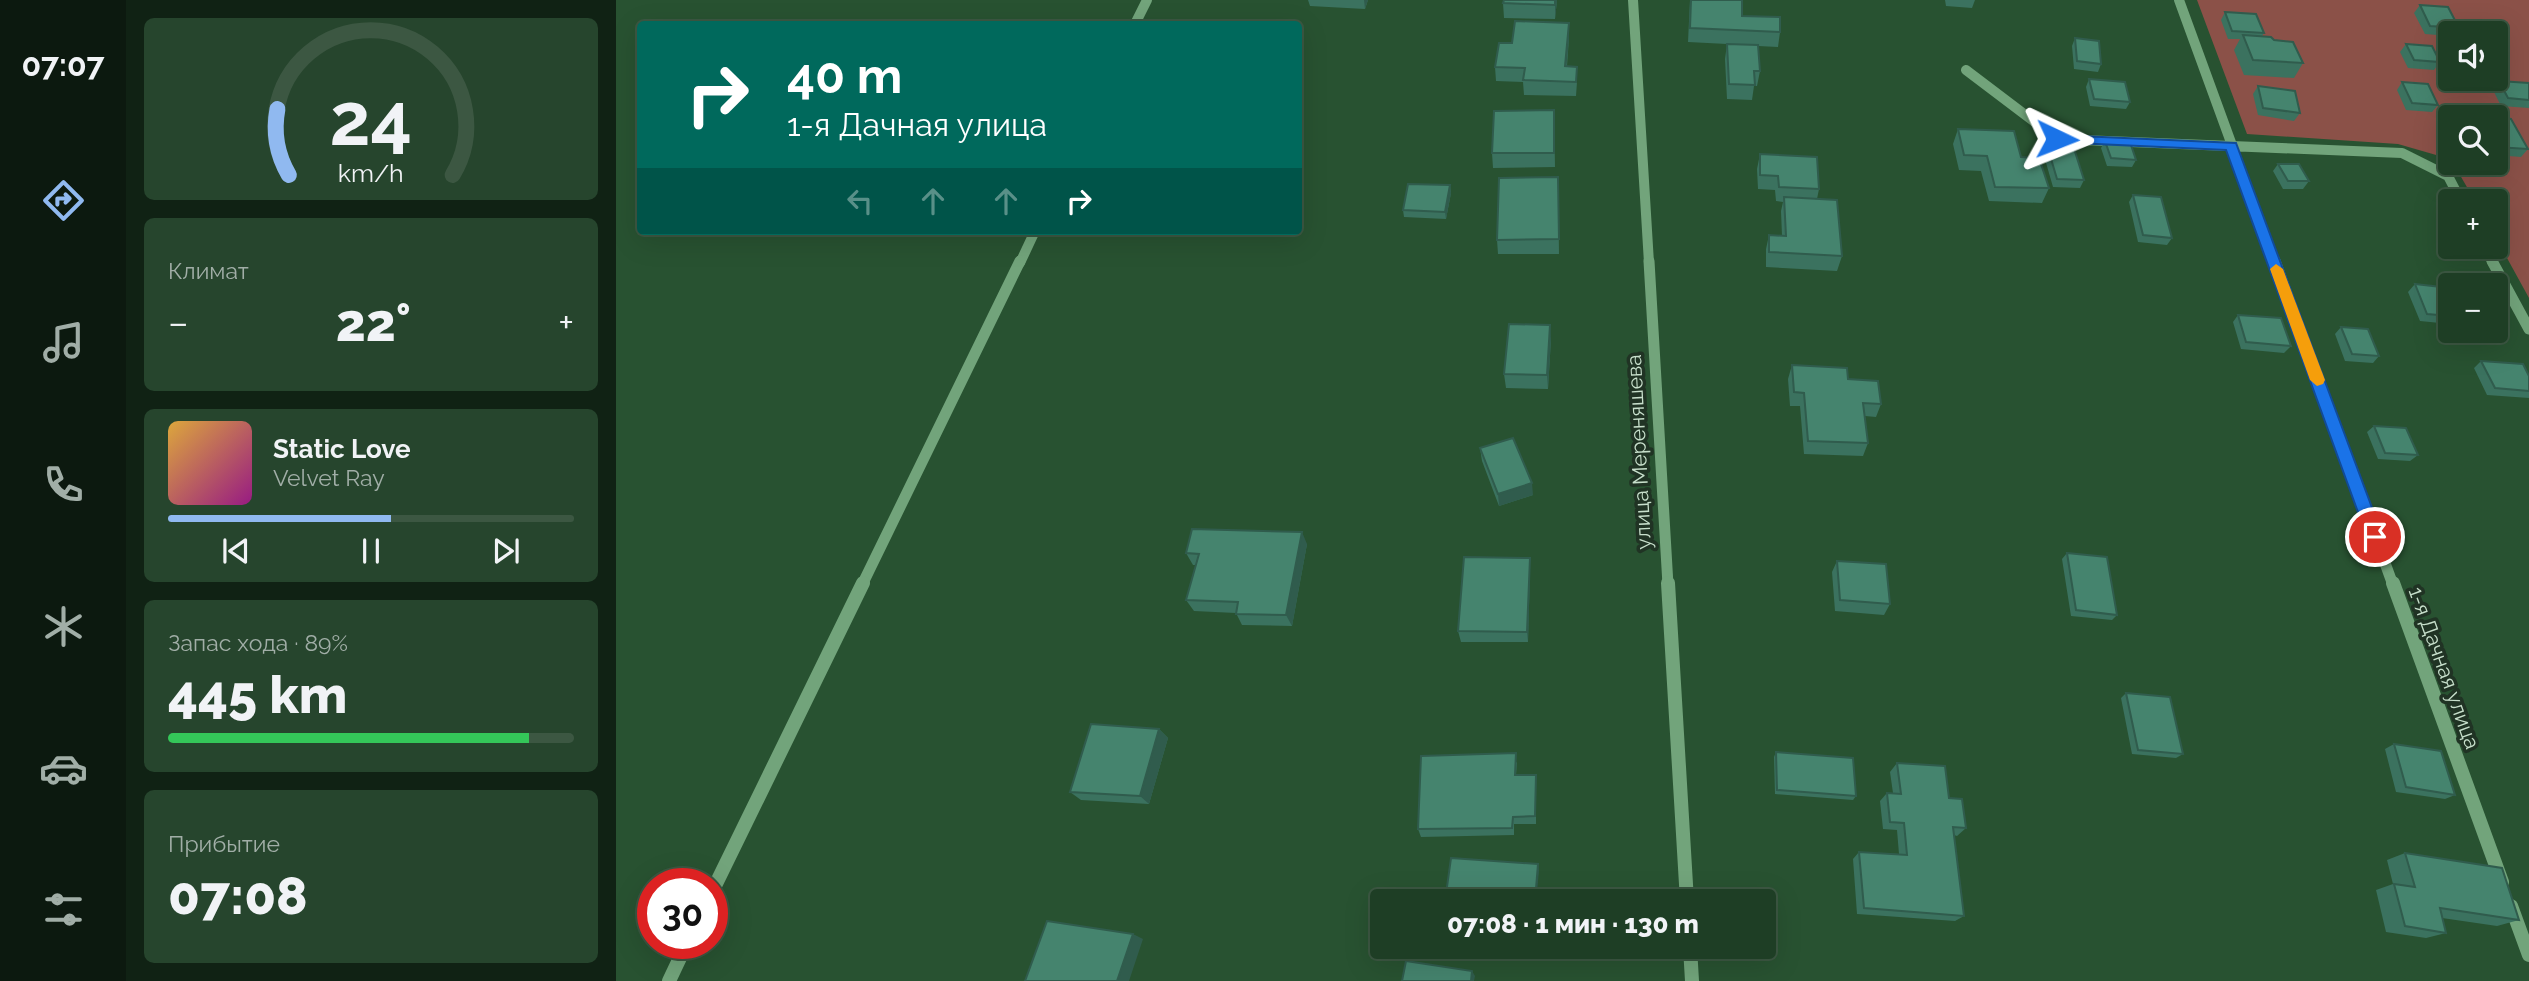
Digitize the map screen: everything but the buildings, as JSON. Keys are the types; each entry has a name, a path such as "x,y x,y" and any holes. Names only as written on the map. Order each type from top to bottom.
{"street":[{"path":"1136,21 1147,0"},
{"name":"улица Мереняшева","path":"1633,0 1686,889"},
{"name":"1-я Дачная улица","path":"2179,0 2529,955"},
{"path":"1966,70 2057,139 2403,153 2448,176 2455,189"},
{"path":"724,868 1033,235"},
{"path":"2491,259 2529,329"},
{"path":"669,981 679,959"},
{"path":"1691,959 1692,981"}],"shaded area":[{"path":"2197,0 2529,0 2529,298 2508,259 2508,189 2468,189 2460,175 2508,175 2508,105 2438,105 2438,156 2398,144 2247,134"}],"slow traffic":[{"path":"2276,269 2317,380"}],"route":[{"path":"2057,139 2231,146 2375,537"}]}
